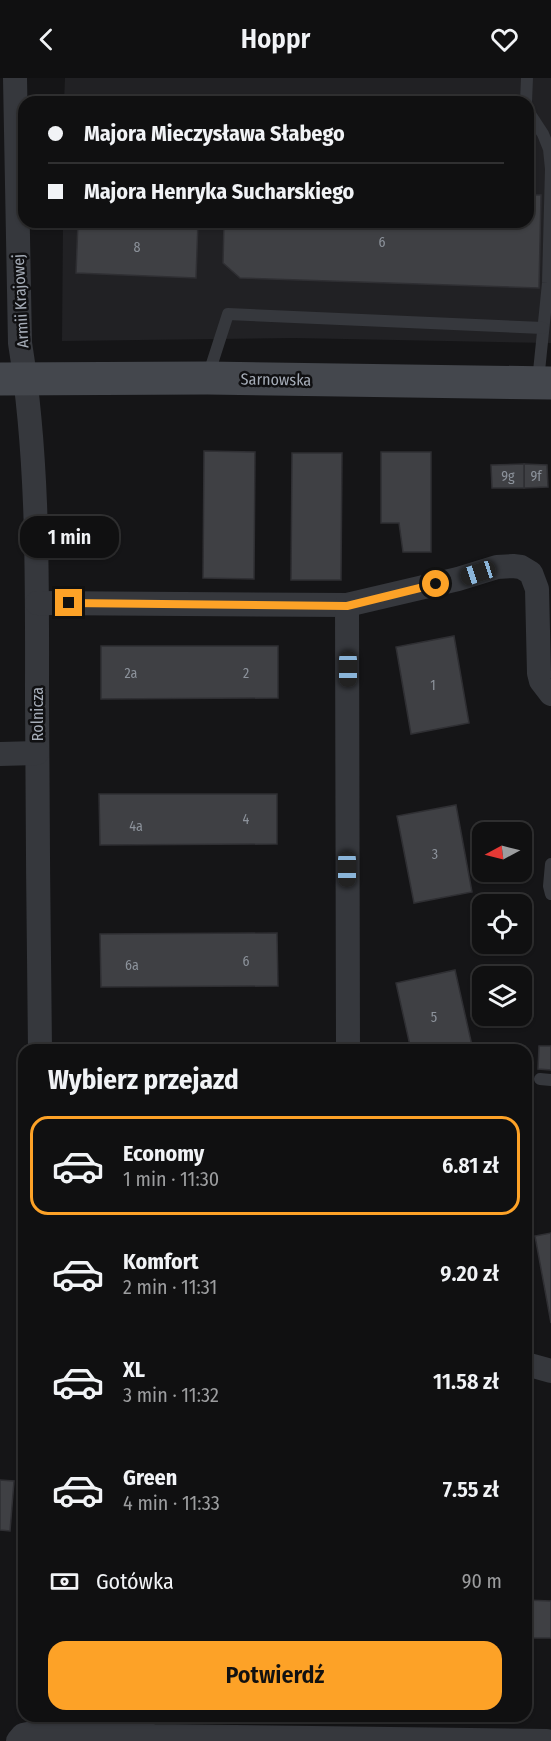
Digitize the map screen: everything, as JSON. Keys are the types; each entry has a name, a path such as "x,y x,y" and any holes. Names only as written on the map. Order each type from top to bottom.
{"main road":[{"name":"Sarnowska","path":"13,379 207,378 544,382"}],"street":[{"name":"Armii Krajowej","path":"13,379 20,343 15,78"},
{"name":"Rolnicza","path":"13,379 33,442 37,603 40,1044"},
{"path":"37,603 347,606 458,579 497,567 520,567 531,573 537,589 539,673 541,681 551,694"},
{"path":"347,606 348,1044"},
{"path":"0,754 37,753"},
{"path":"532,1366 551,1371"},
{"path":"18,1741 22,1735 47,1729 154,1736 547,1741"}],"lane":[{"path":"526,96 527,78"},
{"path":"534,121 549,149 551,169 548,283 543,328 544,382"},
{"path":"207,378 228,314 543,328"},
{"path":"551,864 549,886 551,894"}],"shaded area":[{"path":"65,78 551,78 551,343 294,338 62,341 63,228 534,228 534,96 64,96"}],"building":[{"path":"534,195 541,195 539,288 240,278 223,263 224,228 534,228"},
{"path":"78,228 198,228 196,278 76,273"},
{"path":"204,451 255,452 254,579 203,578"},
{"path":"381,452 431,452 431,552 403,552 399,523 381,523"},
{"path":"292,453 342,453 341,580 291,580"},
{"path":"524,464 547,465 548,487 524,488"},
{"path":"524,464 524,488 492,488 491,465"},
{"path":"454,636 469,723 411,734 396,647"},
{"path":"101,646 278,646 278,698 101,699"},
{"path":"99,794 277,794 277,844 100,845"},
{"path":"456,805 472,892 414,903 397,816"},
{"path":"277,933 278,986 101,987 100,934"},
{"path":"455,970 472,1044 410,1044 396,983"},
{"path":"539,1046 551,1046 551,1070 538,1069"},
{"path":"551,1233 551,1323 535,1236"},
{"path":"0,1480 14,1481 10,1531 0,1530"},
{"path":"532,1600 551,1601 551,1638 532,1638"}],"route":[{"path":"69,603 347,606 436,584"}]}
